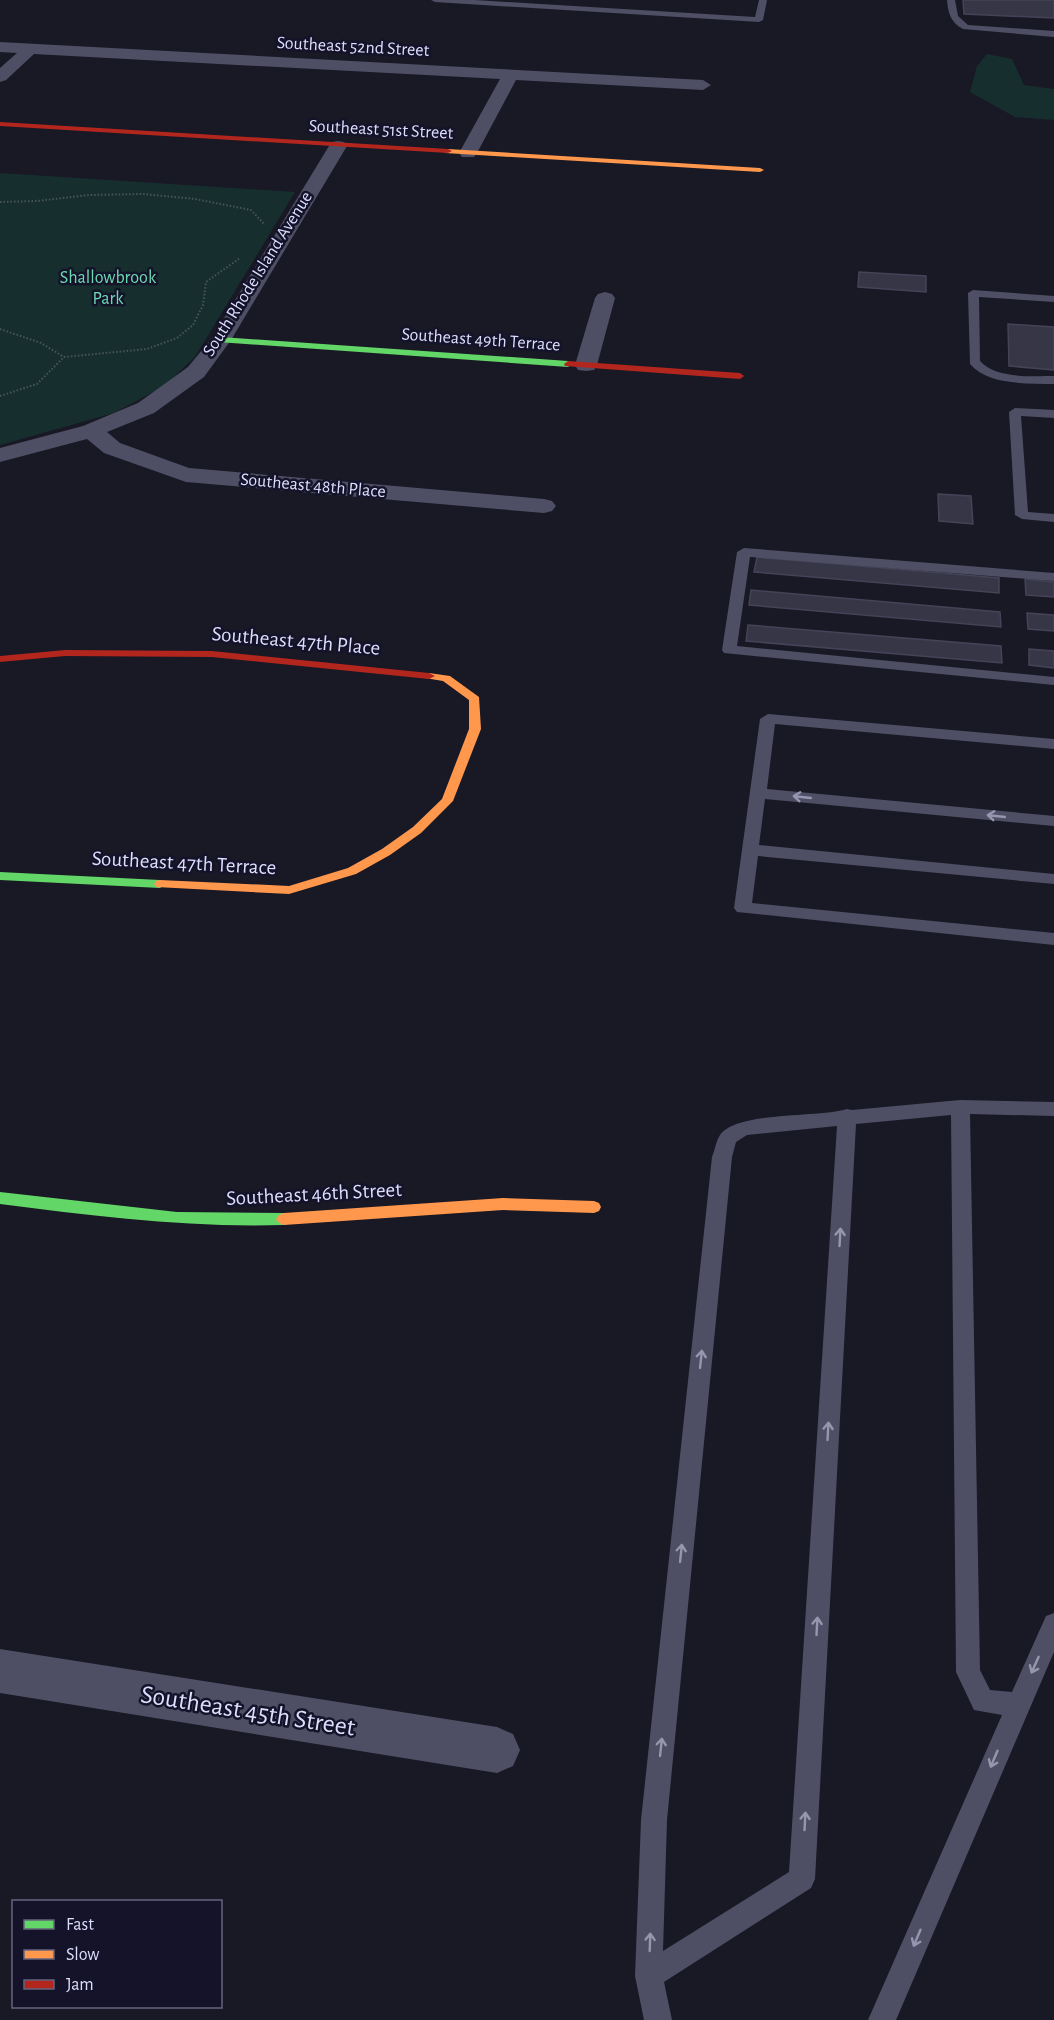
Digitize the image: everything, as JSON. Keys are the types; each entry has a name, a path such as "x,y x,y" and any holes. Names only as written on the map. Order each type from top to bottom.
{"street":[{"name":"Southeast 52nd Street","path":"0,46 703,85"},
{"path":"0,77 31,48"},
{"path":"468,153 510,76"},
{"name":"Southeast 51st Street","path":"0,124 759,170"},
{"name":"South Rhode Island Avenue","path":"0,455 91,431 146,408 196,372 221,340 338,146"},
{"path":"586,365 605,298"},
{"name":"Southeast 49th Terrace","path":"221,340 740,376"},
{"name":"Southeast 48th Place","path":"91,431 112,448 186,475 544,506"},
{"name":"Southeast 47th Place","path":"0,658 65,653 200,654 447,678 475,699 475,729 447,801"},
{"name":"Southeast 47th Terrace","path":"0,876 289,890 352,871 417,830 447,801"},
{"name":"Southeast 46th Street","path":"0,1198 111,1212 250,1221 504,1204 594,1207"},
{"name":"Southeast 45th Street","path":"0,1671 497,1750"}],"lane":[{"path":"435,0 759,20 763,0"},
{"path":"951,0 952,16 966,27 1054,34"},
{"path":"1054,299 973,293 974,362 976,366 987,372 1004,376 1054,380"},
{"path":"1054,414 1015,412 1022,515 1054,518"},
{"path":"1054,577 744,552 729,650 1054,681"},
{"path":"1054,744 768,719 743,908 1054,939"},
{"path":"758,793 1054,822"},
{"path":"751,850 1054,879"},
{"path":"960,1107 968,1672 983,1701 1017,1705"},
{"path":"658,2020 649,1976 654,1820 722,1156 728,1138 744,1128 847,1116 960,1107 1054,1108"},
{"path":"649,1976 802,1879 847,1116"},
{"path":"882,2020 1054,1624"}],"path":[{"path":"0,202 37,201 89,195 143,194 195,199 251,210 265,225"},
{"path":"0,396 37,384 64,357 147,349 177,338 194,325 203,305 206,282 242,256"},
{"path":"0,329 35,339 54,348 64,357"}],"green space":[{"path":"987,54 1012,59 1024,85 1054,89 1054,120 1015,117 970,92 977,66"},
{"name":"Shallowbrook Park","path":"0,173 295,192 195,357 164,386 114,413 0,445"}],"building":[{"path":"963,0 1054,0 1054,18 964,14"},
{"path":"859,272 926,276 926,292 858,287"},
{"path":"1008,324 1054,327 1054,370 1009,366"},
{"path":"938,494 971,496 973,524 939,521"},
{"path":"757,557 999,578 999,593 754,572"},
{"path":"1025,579 1054,582 1054,597 1026,595"},
{"path":"751,590 1000,612 1001,627 749,605"},
{"path":"1027,613 1054,615 1054,631 1028,629"},
{"path":"748,625 1001,646 1002,663 746,641"},
{"path":"1029,649 1054,651 1054,668 1029,665"}],"traffic: fast":[{"path":"221,340 568,364"},
{"path":"0,876 160,884"},
{"path":"0,1198 106,1212 177,1218 284,1219"}],"traffic: slow":[{"path":"448,151 760,170"},
{"path":"160,884 289,890 352,871 386,852 417,830 447,801 475,729 475,699 446,678 429,676"},
{"path":"284,1219 503,1204 594,1207"}],"traffic: jam":[{"path":"0,124 448,151"},
{"path":"568,364 740,376"},
{"path":"0,659 65,653 212,654 429,676"}]}
